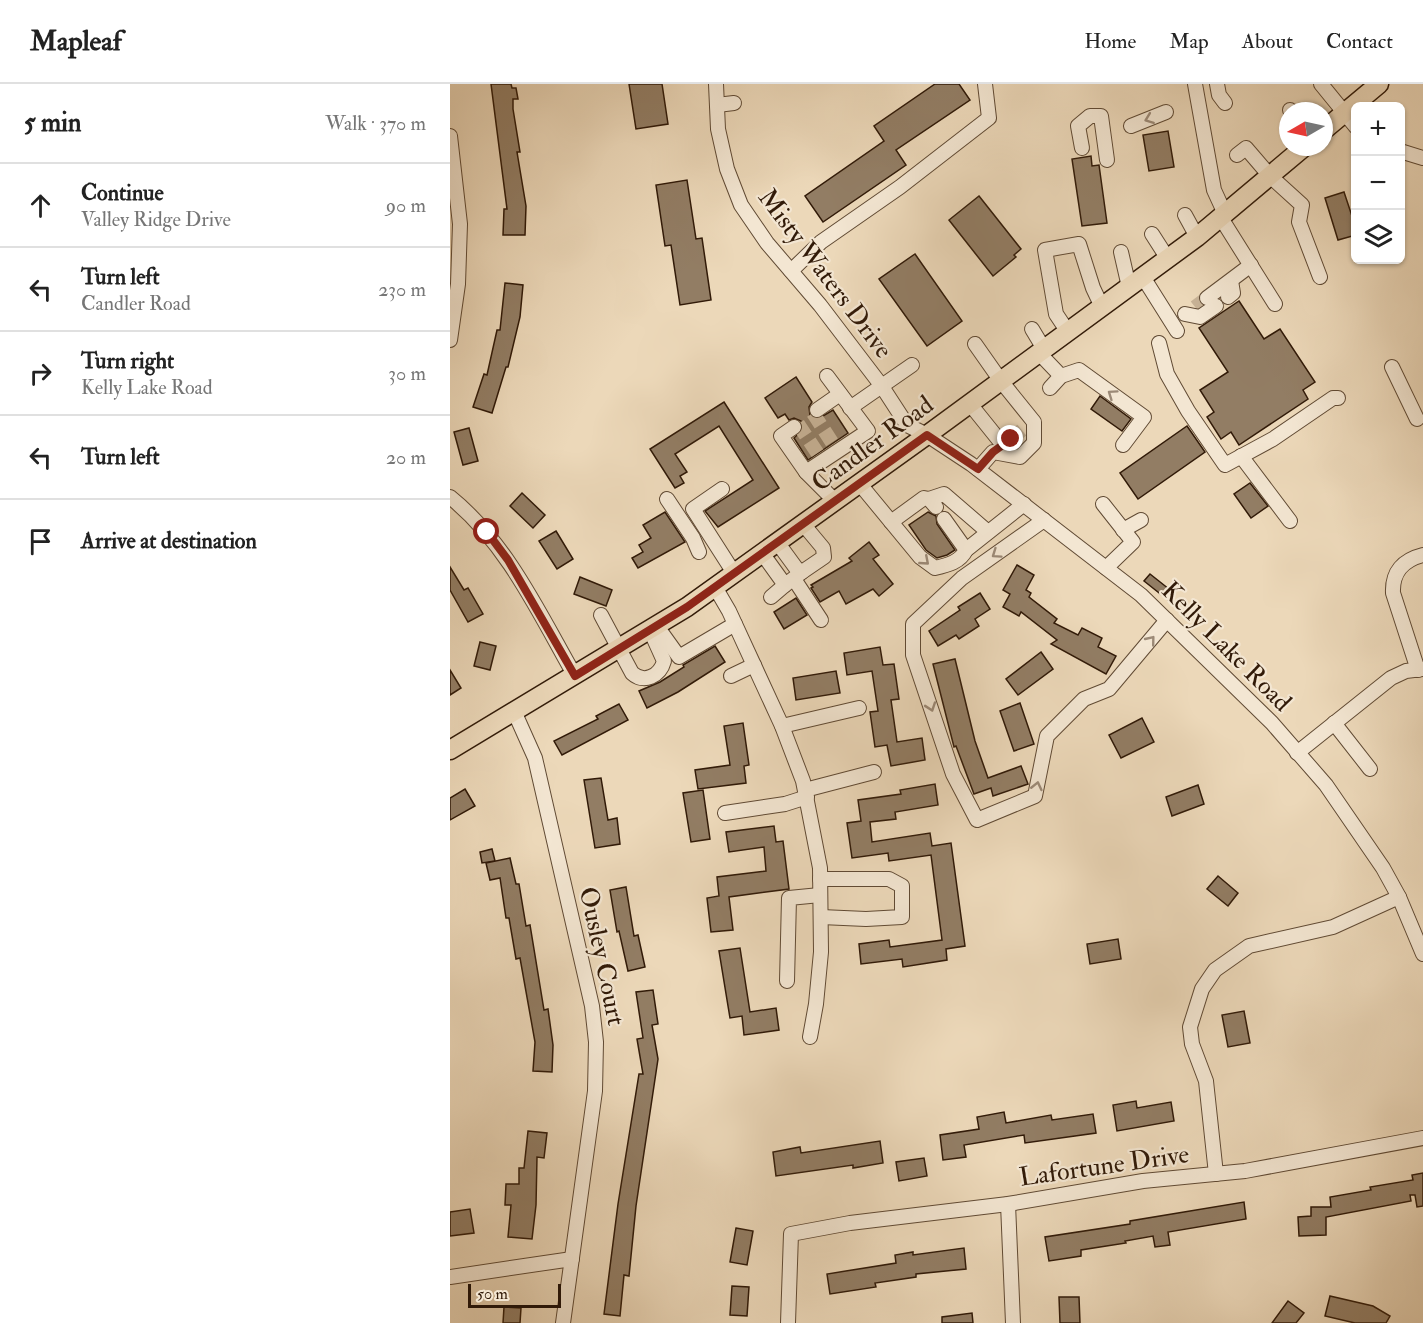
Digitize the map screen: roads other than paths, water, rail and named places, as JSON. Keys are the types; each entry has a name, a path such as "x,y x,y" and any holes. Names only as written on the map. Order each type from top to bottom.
{"main road":[{"path":"1333,126 1349,120 1379,84"},
{"name":"Candler Road","path":"450,750 575,676 715,587 1168,259 1293,156"}],"street":[{"name":"Misty Waters Drive","path":"716,84 718,129 727,170 741,205 767,243 820,304 881,385 907,425 927,435"},
{"path":"791,271 821,242 900,187 989,118 985,84"},
{"path":"1195,84 1214,190 1223,216 1275,304"},
{"path":"1217,84 1219,95 1225,103"},
{"path":"1320,84 1349,120"},
{"path":"717,105 734,103"},
{"path":"1131,126 1166,112"},
{"path":"1082,148 1078,126 1090,116 1101,116 1107,160"},
{"path":"450,136 460,224 458,284 450,340"},
{"path":"1237,155 1246,148 1270,176 1302,205 1299,222 1320,277"},
{"path":"1405,152 1423,158"},
{"path":"1185,216 1197,237"},
{"path":"1152,234 1168,259"},
{"path":"1068,332 1056,314 1045,250 1079,244 1093,288 1102,307"},
{"path":"1121,252 1136,282 1175,327 1190,310 1200,317 1230,281 1251,265"},
{"path":"1228,297 1233,293 1230,281"},
{"path":"1032,329 1042,351 1061,376"},
{"path":"1159,343 1167,374 1188,411 1225,465 1273,439 1333,398 1338,398"},
{"path":"975,344 1000,381 1013,438"},
{"path":"850,408 912,365"},
{"path":"1392,367 1417,419"},
{"path":"1050,388 1061,376 1078,370 1144,417 1123,445"},
{"path":"806,472 820,457 868,431 827,376"},
{"path":"818,410 840,394"},
{"path":"970,404 1013,438"},
{"path":"794,427 782,436 806,472 835,501"},
{"name":"Kelly Lake Road","path":"927,435 978,469 1141,595 1272,723 1326,785 1383,868 1399,897 1423,954"},
{"path":"978,469 1013,438"},
{"path":"1241,456 1290,521"},
{"path":"859,483 920,557 935,568 952,564 963,557 966,550 1024,504"},
{"path":"722,489 693,509 734,573"},
{"path":"891,522 924,498 933,503 944,494 988,532"},
{"path":"450,497 487,532 508,560 575,676"},
{"path":"666,499 693,538 695,554 714,541"},
{"path":"1103,504 1133,542 1106,568"},
{"path":"944,519 966,550"},
{"path":"1044,520 962,578 913,624 913,655 953,774 977,820 1035,796 1047,736 1084,699 1109,689 1167,620"},
{"path":"1124,530 1141,520"},
{"path":"771,597 824,557 823,548 803,524"},
{"path":"777,542 796,568 794,579"},
{"path":"762,553 794,579 820,620"},
{"path":"1297,753 1391,678 1406,671 1421,670 1394,593 1393,583 1398,568 1423,555"},
{"path":"715,587 735,624 782,726 806,794 820,868 821,917 821,952 810,1036"},
{"path":"601,615 632,673 638,678 646,679 662,669 664,661 653,628"},
{"path":"653,628 679,657 735,624"},
{"path":"731,676 754,665"},
{"path":"782,726 859,708"},
{"name":"Ousley Court","path":"514,711 535,758 592,1006 596,1042 595,1090 563,1323"},
{"path":"1334,723 1370,769"},
{"path":"725,813 785,804 806,794 874,771"},
{"path":"820,879 889,879 902,886 902,918 821,917"},
{"path":"787,981 789,898 820,895"},
{"path":"1216,1174 1206,1081 1192,1044 1190,1027 1202,989 1215,970 1249,946 1333,927 1399,897"},
{"name":"Lafortune Drive","path":"788,1323 791,1234 850,1223 1008,1204 1143,1181 1245,1171 1423,1137"},
{"path":"1008,1204 1013,1323"},
{"path":"450,1277 572,1259"}],"tunnel":[{"path":"1195,307 1207,298"},
{"path":"813,413 833,444"},
{"path":"798,424 818,454"},
{"path":"1011,439 1022,430"}]}
